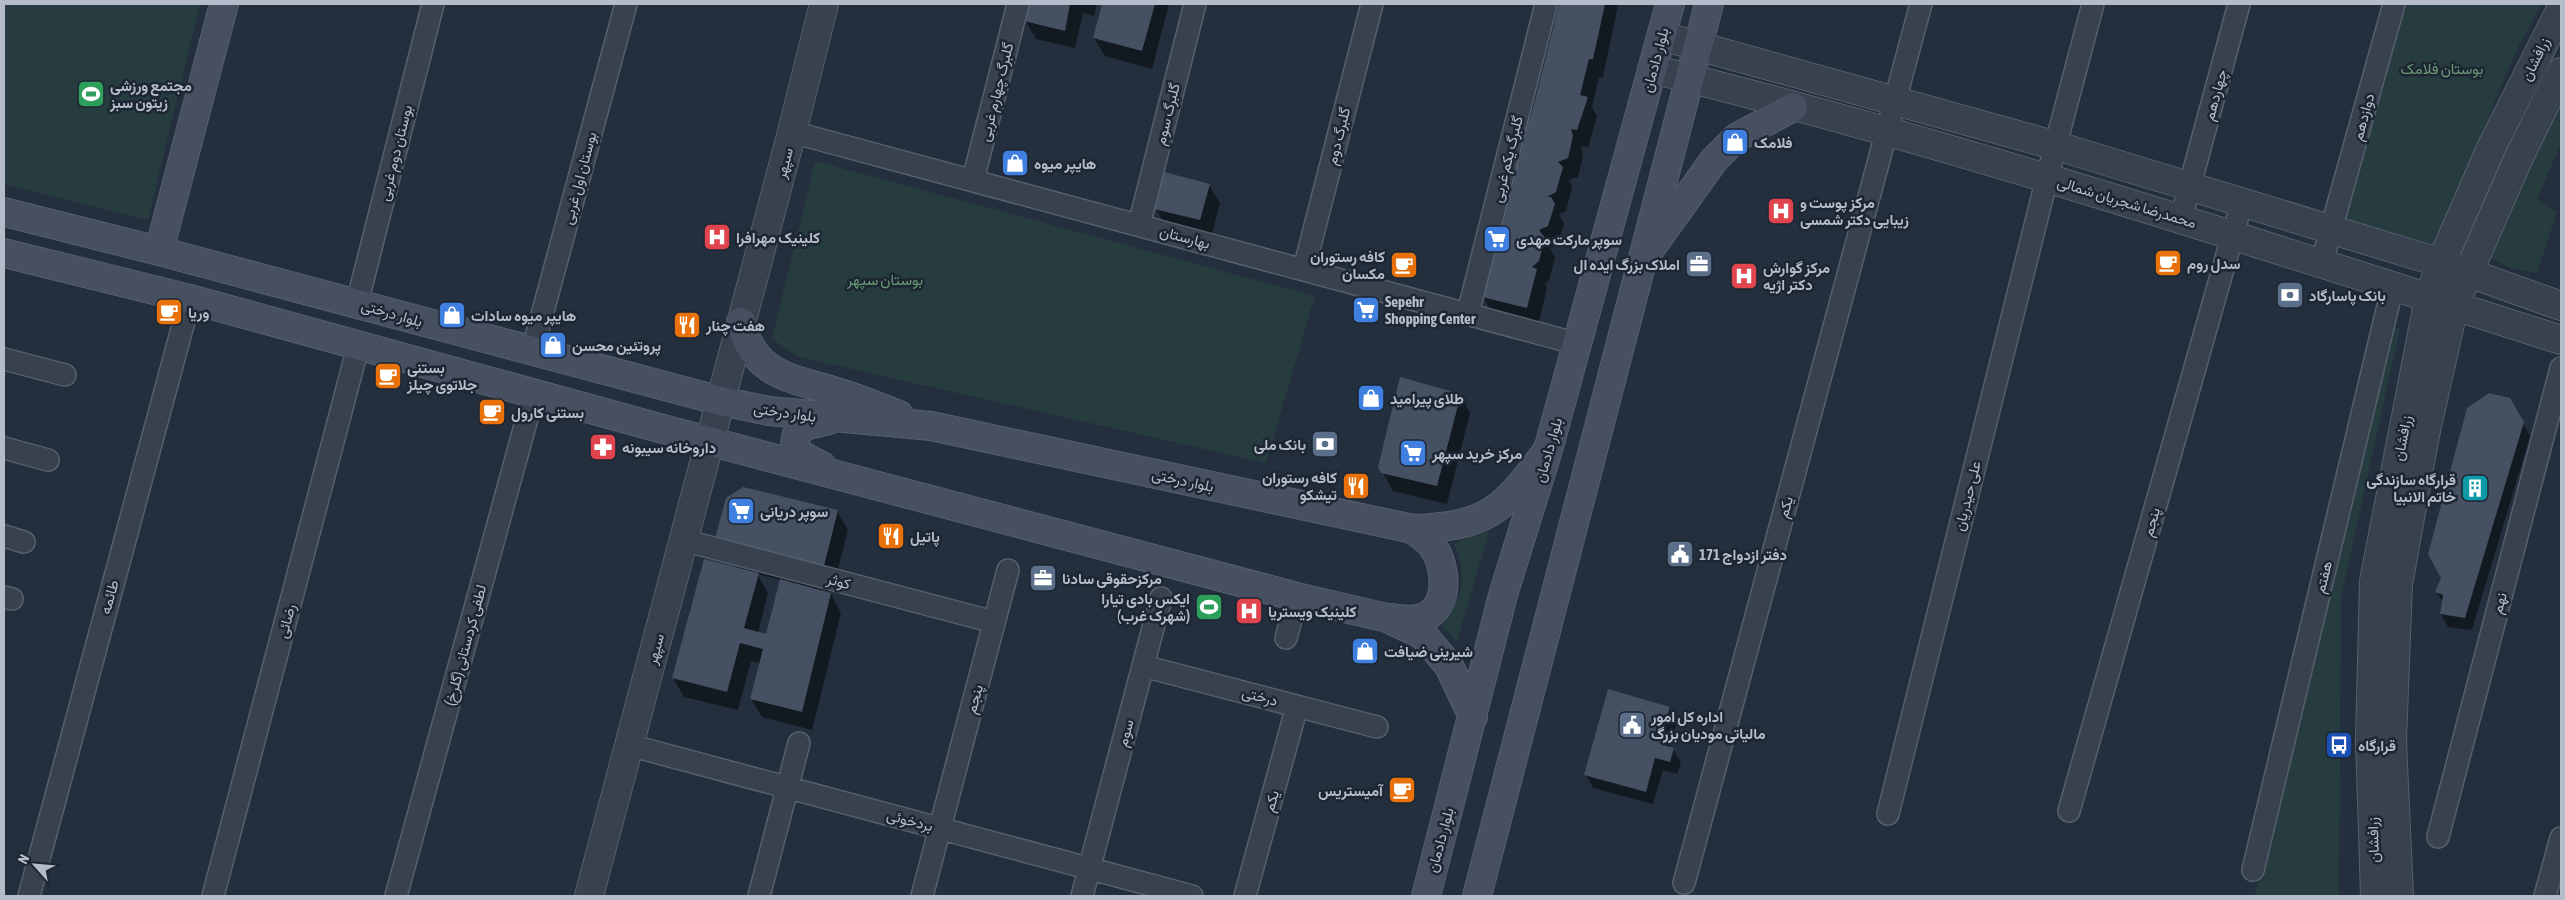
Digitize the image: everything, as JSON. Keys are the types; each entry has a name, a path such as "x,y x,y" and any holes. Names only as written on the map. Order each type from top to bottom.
{"main road":[{"path":"159,251 224,4"},
{"name":"بلوار دادمان","path":"1426,896 1504,595 1578,344 1670,4"},
{"path":"1477,896 1709,4"},
{"path":"1641,262 1714,160 1736,138 1793,107"},
{"name":"بلوار درختی","path":"4,212 357,303 532,352 721,401 769,411 838,419 931,426 1413,529 1459,525 1497,510 1519,488 1548,450"},
{"path":"4,253 190,299 710,441 1297,597 1387,618 1419,620 1427,616 1437,605 1444,589 1444,572 1440,558 1432,546 1413,529"},
{"path":"741,322 745,339 752,353 782,376 831,390 931,426"},
{"path":"604,411 614,374"},
{"path":"836,473 807,459 797,451 794,444 796,435 801,427 838,419"},
{"path":"1387,618 1423,635 1433,646 1449,666 1472,717"}],"street":[{"name":"بوستان دوم غربی","path":"357,303 433,4"},
{"name":"بوستان اول غربی","path":"532,352 626,4"},
{"name":"سپهر","path":"589,896 792,132 824,4"},
{"name":"گلبرگ چهارم غربی","path":"973,180 1018,4"},
{"name":"گلبرگ سوم","path":"1139,225 1196,4"},
{"name":"گلبرگ دوم","path":"1304,269 1372,4"},
{"name":"گلبرگ یکم غربی","path":"1468,313 1546,4"},
{"name":"یکم","path":"1684,883 1921,4"},
{"name":"علی حیدریان","path":"1888,814 2047,178 2094,4"},
{"name":"چهاردهم","path":"2181,218 2239,4"},
{"name":"دوازدهم","path":"2322,262 2394,4"},
{"name":"زرافشان","path":"2375,896 2370,740 2374,581 2429,298 2441,263 2492,146 2561,9"},
{"path":"1662,36 2057,146 2441,263 2561,306"},
{"name":"محمدرضا شجریان شمالی","path":"1652,69 1886,132 2047,178 2322,262 2561,340"},
{"name":"زرافشان","path":"2399,896 2392,740 2398,584 2424,435 2454,306 2467,272 2561,72"},
{"name":"بهارستان","path":"792,132 1578,344"},
{"name":"پنجم","path":"2069,811 2242,202"},
{"name":"هفتم","path":"2253,870 2393,285"},
{"name":"طائمه","path":"29,896 190,299"},
{"name":"رضائی","path":"214,896 358,346"},
{"path":"4,359 65,375"},
{"name":"نهم","path":"2438,838 2561,368"},
{"name":"لطفی کردستانی (گلرخ)","path":"396,896 534,393"},
{"path":"4,448 48,460"},
{"name":"کوثر","path":"683,540 994,622"},
{"name":"پنجم","path":"940,828 1008,570"},
{"path":"1286,638 1297,597"},
{"name":"سوم","path":"1082,896 1161,598"},
{"name":"درختی","path":"1143,666 1377,727"},
{"name":"یکم","path":"1245,896 1297,706"},
{"path":"759,896 799,743"},
{"name":"بردخوئی","path":"629,745 1192,896"},
{"path":"922,896 940,828"},
{"path":"2545,896 2561,838"}],"green space":[{"name":"مجتمع ورزشی زیتون سبز","path":"4,4 200,4 148,220 4,184"},
{"name":"بوستان فلامک","path":"2396,4 2542,4 2516,51 2429,259 2331,229"},
{"path":"2561,87 2561,143 2537,199 2557,212 2537,273 2507,267 2486,255"},
{"name":"بوستان سپهر","path":"815,161 1315,296 1266,463 799,357 772,339"},
{"path":"2389,327 2400,328 2341,598 2339,896 2255,896"},
{"path":"1490,528 1457,642 1442,626 1459,597 1461,587 1461,567 1454,544"}],"building":[{"path":"1029,4 1070,4 1065,31 1024,21"},
{"path":"1102,4 1155,4 1142,51 1093,38"},
{"path":"1559,4 1605,4 1593,59 1589,59 1580,95 1588,97 1577,130 1571,129 1573,136 1568,158 1558,162 1563,167 1556,192 1547,197 1551,197 1555,204 1548,226 1539,230 1545,238 1539,261 1532,267 1537,269 1527,308 1482,297 1526,118 1530,119"},
{"path":"1164,172 1210,184 1200,220 1154,209"},
{"path":"1400,377 1461,394 1437,486 1381,473 1378,467"},
{"name":"قرارگاه سازندگی خاتم الانبیا","path":"2489,393 2510,398 2524,422 2465,618 2440,614 2443,595 2435,592 2441,578 2428,554 2467,408"},
{"path":"743,487 838,510 822,574 715,538 726,498"},
{"path":"704,559 759,573 744,628 766,634 780,579 831,593 802,712 750,699 763,649 740,643 727,692 672,678"},
{"name":"اداره کل امور مالیاتی مودیان بزرگ","path":"1608,689 1670,707 1660,744 1674,748 1670,762 1655,758 1646,792 1584,775"}],"place":[{"name":"مجتمع ورزشی زیتون سبز","path":"91,94"},
{"name":"فلامک","path":"1735,142"},
{"name":"هايپر ميوه","path":"1015,163"},
{"name":"مرکز پوست و زیبایی دکتر شمسی","path":"1781,211"},
{"name":"کلینیک مهرافرا","path":"717,237"},
{"name":"سوپر مارکت مهدی","path":"1497,239"},
{"name":"سدل روم","path":"2168,263"},
{"name":"املاک بزرگ ایده ال","path":"1699,264"},
{"name":"کافه رستوران مکسان","path":"1404,265"},
{"name":"مرکز گوارش دکتر اژیه","path":"1744,276"},
{"name":"بانک پاسارگاد","path":"2290,295"},
{"name":"Sepehr Shopping Center","path":"1366,310"},
{"name":"وریا","path":"169,312"},
{"name":"هایپر میوه سادات","path":"452,315"},
{"name":"هفت چنار","path":"687,325"},
{"name":"پروتئین محسن","path":"553,345"},
{"name":"بستنی جلاتوی چیلز","path":"388,376"},
{"name":"طلای پیرامید","path":"1371,398"},
{"name":"بستنی کارول","path":"492,412"},
{"name":"بانک ملی","path":"1325,444"},
{"name":"داروخانه سیبونه","path":"603,447"},
{"name":"مرکز خرید سپهر","path":"1413,453"},
{"name":"کافه رستوران تیشکو","path":"1356,486"},
{"name":"قرارگاه سازندگی خاتم الانبیا","path":"2475,488"},
{"name":"سوپر دریانی","path":"741,511"},
{"name":"پاتیل","path":"891,536"},
{"name":"دفتر ازدواج 171","path":"1680,554"},
{"name":"مرکزحقوقی سادنا","path":"1043,578"},
{"name":"ایکس بادی تیارا (شهرک غرب)","path":"1209,607"},
{"name":"کلینیک ویستریا","path":"1249,611"},
{"name":"شیرینی ضیافت","path":"1365,651"},
{"name":"اداره کل امور مالیاتی مودیان بزرگ","path":"1632,725"},
{"name":"قرارگاه","path":"2339,745"},
{"name":"آمیستریس","path":"1402,790"}]}
